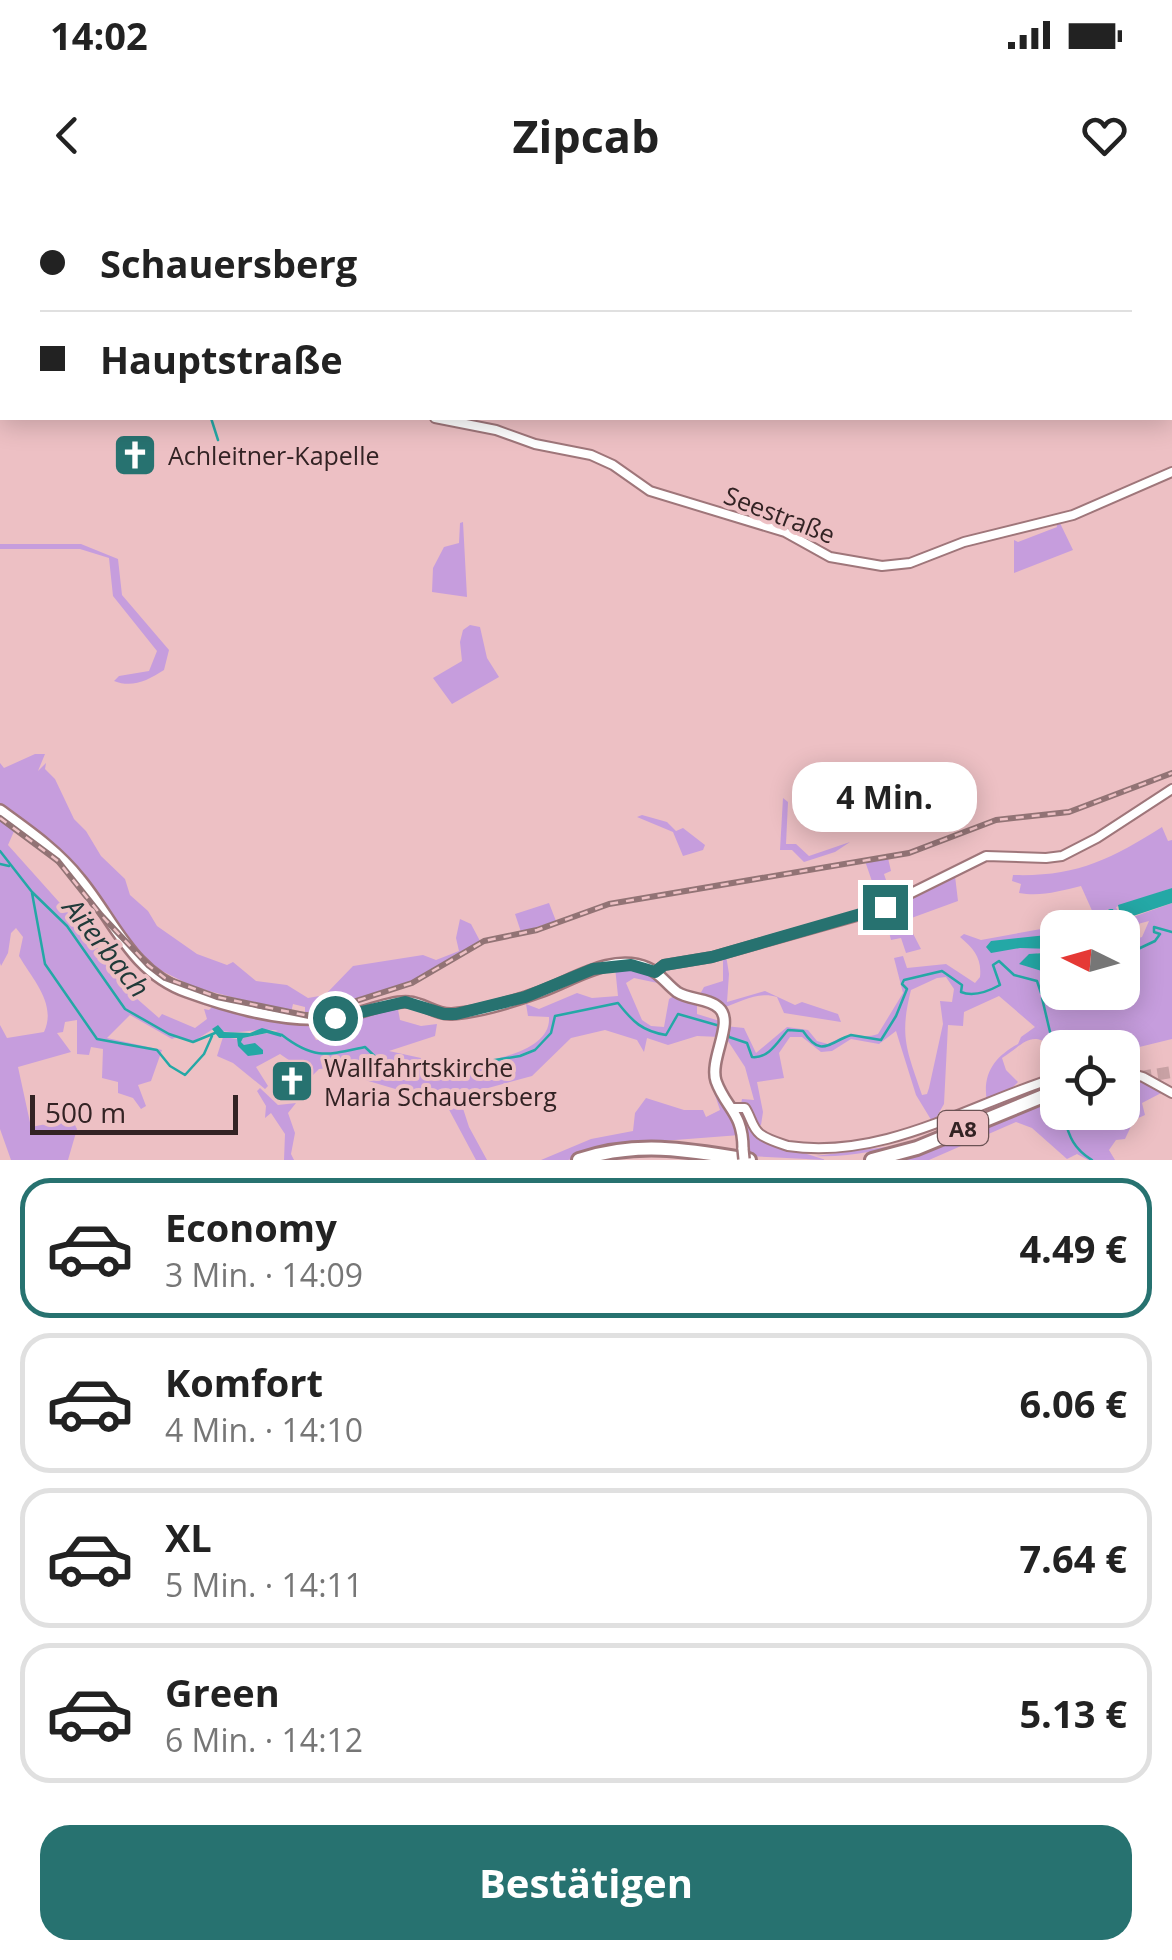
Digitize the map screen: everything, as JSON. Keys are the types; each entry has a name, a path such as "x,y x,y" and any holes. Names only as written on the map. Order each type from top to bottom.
{"highway":[{"name":"A8","path":"872,1160 932,1142 1040,1099"},
{"name":"A8","path":"892,1160 1040,1099"},
{"path":"579,1160 618,1150 658,1146 745,1156"},
{"path":"594,1160 654,1151 724,1160"}],"main road":[{"path":"0,810 64,860 103,909 114,934 149,970 180,990 301,1019 339,1018 411,1002 444,1014 456,1014 525,997 593,969 631,965 655,972 679,993 718,1007 724,1027 714,1069 719,1087 741,1126 745,1156"}],"street":[{"name":"Seestraße","path":"443,420 591,455 650,490 785,532 830,557 882,566 910,563 964,542 1072,515 1172,472"},
{"path":"655,972 664,965 712,957 875,911 986,856 1062,856 1172,789"},
{"path":"1140,1076 1172,1093"},
{"path":"734,1108 745,1108 756,1131 780,1143 818,1152 864,1150 930,1134 1040,1083"}],"shaded area":[{"path":"1059,521 1073,550 1014,573 1014,540 1018,542 1057,527"},
{"path":"463,522 467,597 432,592 433,568 444,547 459,543"},
{"path":"0,544 81,544 118,559 122,595 169,650 164,670 139,682 114,681 119,676 149,671 157,651 113,596 109,558 80,549 0,549"},
{"path":"470,625 480,627 487,658 499,677 452,704 433,678 462,661 460,642 463,630"},
{"path":"35,754 45,754 38,771 46,763 45,769 55,779 74,819 101,856 125,879 130,895 148,911 157,926 197,954 227,965 233,962 256,981 287,985 308,998 325,995 353,966 423,955 436,960 459,951 456,938 460,919 471,924 480,941 409,983 319,1014 305,1014 305,1007 293,1004 291,1013 194,987 152,966 114,927 81,878 0,808 0,763 4,768"},
{"path":"783,798 788,802 786,844 796,844 809,856 850,842 835,852 804,862 792,850 780,850"},
{"path":"637,817 667,822 676,831 683,828 705,845 703,850 683,856 673,832"},
{"path":"0,819 15,829 8,845 93,940 119,983 159,1018 162,1014 195,1028 207,1019 204,1009 209,1010 217,1002 306,1021 316,1040 356,1024 356,1016 397,1004 400,1020 421,1026 437,1024 435,1036 389,1051 430,1060 431,1067 463,1064 503,1057 536,1042 546,1031 549,1017 528,1016 526,1004 539,1009 577,993 592,998 618,996 615,967 644,967 667,985 634,978 626,983 642,1020 664,1027 669,999 677,994 697,1001 697,1014 723,1022 720,1037 697,1036 668,1045 647,1038 644,1052 637,1040 605,1030 571,1038 532,1076 459,1096 469,1127 487,1160 476,1160 446,1104 365,1080 368,1070 363,1065 319,1069 302,1085 298,1084 299,1067 280,1054 256,1067 268,1086 265,1089 233,1063 217,1056 223,1037 237,1039 244,1045 243,1038 278,1031 228,1032 220,1031 218,1026 194,1041 172,1039 130,1015 107,1038 162,1050 151,1081 138,1085 146,1106 141,1109 133,1098 118,1093 118,1082 102,1078 103,1049 91,1047 89,1055 77,1054 77,1020 65,1022 63,1032 57,1033 71,1052 18,1067 31,1127 72,1119 77,1129 68,1160 11,1160 0,1129 0,1025 7,1038 44,1032 48,1012 42,993 19,956 23,937 16,928 1,966 0,963"},
{"path":"1162,827 1168,841 1172,840 1172,888 1116,907 1117,910 1092,910 1081,886 1027,894 1019,893 1021,884 1012,881 1013,875 1055,873 1108,857"},
{"path":"888,858 891,871 884,874 888,886 875,890 865,861"},
{"path":"955,876 958,901 906,920 921,949 906,953 901,938 891,940 887,924 903,916 896,903"},
{"path":"549,903 556,921 521,932 515,914"},
{"path":"1172,903 1172,1039 1140,1047 1140,1030 1040,1030 1040,1040 1028,1041 1002,1058 1006,1070 1018,1082 1006,1094 987,1102 986,1083 992,1067 1035,1027 999,996 964,1012 963,1026 948,1025 944,1104 933,1123 916,1095 896,1031 879,1044 851,1039 832,1051 821,1052 802,1037 790,1037 779,1053 784,1078 757,1082 763,1112 761,1125 755,1126 747,1106 741,1104 742,1099 754,1100 745,1067 724,1035 725,1026 744,1028 756,1053 787,1027 808,1030 817,1041 828,1044 845,1036 878,1034 903,993 894,958 903,956 907,968 946,964 975,983 980,977 980,964 960,937 964,934 981,940 1040,929 1040,1010 1140,1010 1140,938 1149,921 1140,923 1140,915","holes":["946,977 954,989 952,1002 940,1001 943,1024 929,1088 922,1095 906,1043 911,990"]},
{"path":"726,955 727,1002 765,991 795,1005 802,1002 838,1014 841,1022 784,1013 777,997 763,995 723,1008 698,998 704,987 723,981"},
{"path":"709,1058 740,1135 623,1144 568,1160 541,1160 591,1139 633,1131 635,1113 646,1098 684,1110 703,1110 706,1117 720,1110 711,1083"},
{"path":"1140,1080 1165,1091 1142,1103 1145,1115 1140,1117"},
{"path":"1040,1086 1040,1093 911,1142 972,1112"},
{"path":"260,1088 278,1105 296,1103 288,1113 295,1133 291,1154 294,1160 284,1160 285,1134 271,1113 265,1118 266,1106 257,1091"},
{"path":"1040,1105 1040,1130 1129,1130 1125,1139 1116,1140 1109,1150 1115,1160 1088,1160 1077,1154 1067,1159 1032,1128 1016,1122 929,1160 905,1160"},
{"path":"738,1111 744,1111 752,1127 791,1149 826,1160 747,1156"},
{"path":"894,1146 844,1155 815,1156"}],"water":[{"path":"1172,888 1172,903 1140,914 1140,910 1119,910 1118,905"},
{"path":"1040,936 1040,949 991,953 986,947 991,941"},
{"path":"1040,953 1040,970 1019,964 1029,954"},
{"path":"218,1025 224,1032 250,1033 262,1028 283,1034 243,1038 244,1045 255,1043 263,1050 263,1054 248,1056 238,1046 237,1038 219,1038 212,1029"}],"waterway":[{"path":"212,420 218,440"},
{"name":"Aiterbach","path":"0,851 32,892 67,926 125,1009 169,1034 193,1042 215,1033"},
{"name":"Aiterbach","path":"0,864 9,866"},
{"path":"32,893 45,964 97,1039 157,1050 170,1066 185,1075 204,1054 212,1036"},
{"name":"Aiterbach","path":"1140,948 1160,934 1154,932 1154,927 1172,932"},
{"name":"Aiterbach","path":"727,1031 729,1037 747,1043 752,1057 768,1052 788,1030 803,1031 820,1046 851,1035 881,1040 907,989 902,984 904,980 942,971 962,985 961,992 981,993 1000,985 993,965 999,961 1014,975 1037,981 1040,990"},
{"name":"Aiterbach","path":"282,1035 312,1052 365,1047 385,1066 446,1068 520,1056 535,1050 551,1033 555,1016 618,1003 639,1025 666,1035 678,1014 720,1026"},
{"path":"1045,1010 1050,1030"},
{"path":"1068,1130 1077,1147 1092,1160"}],"tunnel":[{"path":"1140,1077 1172,1072"}],"railway":[{"path":"0,818 58,861 101,915 165,978 217,997 309,1016 412,983 484,941 537,930 609,904 909,853 996,820 1069,812 1172,773"}],"place":[{"name":"Achleitner-Kapelle","path":"135,455"},
{"name":"Wallfahrtskirche Maria Schauersberg","path":"292,1081"}],"route":[{"path":"335,1018 405,1002 444,1014 466,1012 553,988 593,969 631,965 655,972 664,965 712,957 885,907"}]}
